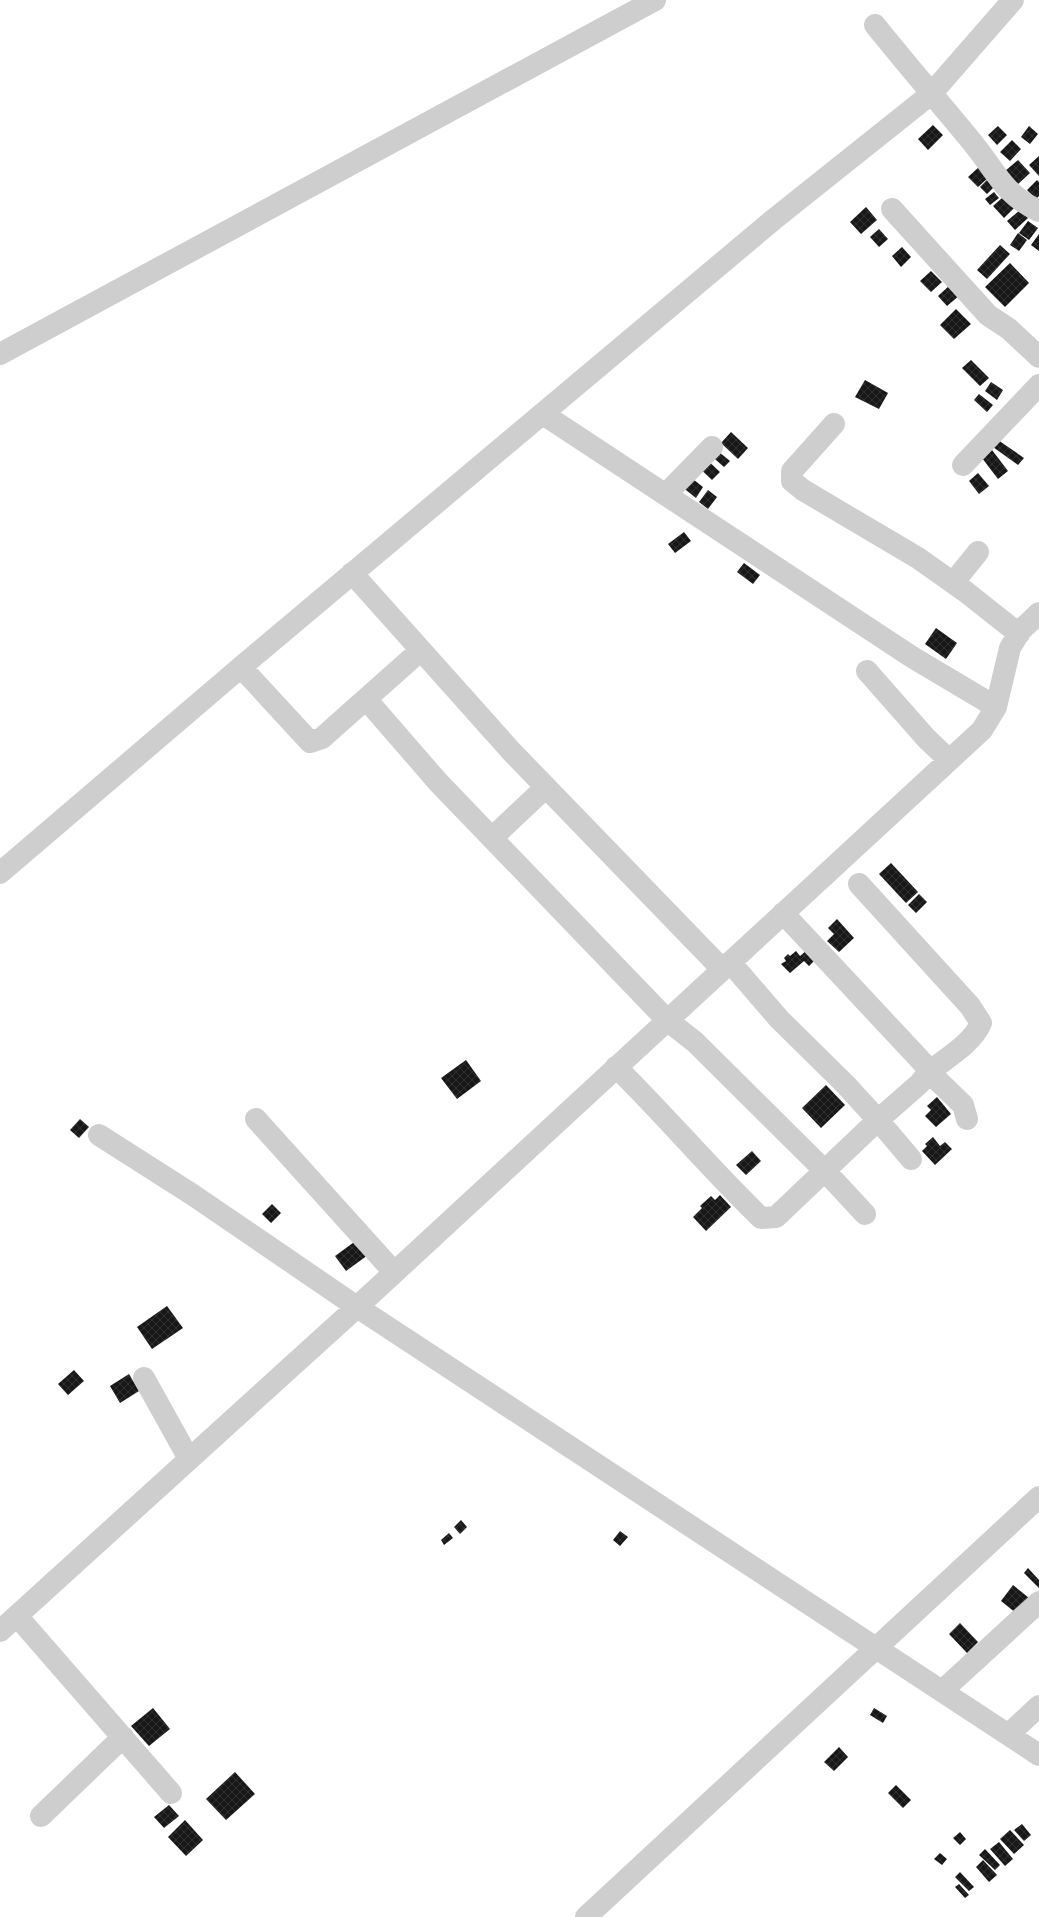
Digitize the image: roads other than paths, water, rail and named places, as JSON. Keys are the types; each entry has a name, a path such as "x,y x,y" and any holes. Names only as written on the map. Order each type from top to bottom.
{"street":[{"path":"0,354 655,0"},
{"path":"0,874 352,573 773,220 828,178 931,94 1013,0"},
{"path":"875,25 973,144 1008,190 1023,203 1039,211"},
{"path":"892,209 988,315 1009,329 1039,357"},
{"path":"962,465 1039,385"},
{"path":"543,414 912,657 996,707"},
{"path":"834,424 792,471 792,481 803,490 918,558 1019,634"},
{"path":"666,494 712,447"},
{"path":"953,583 978,552"},
{"path":"352,573 546,787 846,1084 911,1159"},
{"path":"0,1631 358,1307 394,1272 982,730 996,707 1010,648 1020,631 1039,613"},
{"path":"242,667 301,734 310,742 322,738 421,650"},
{"path":"867,671 926,738 949,760"},
{"path":"366,699 438,782 668,1020 695,1042 825,1171 865,1214"},
{"path":"492,838 546,787"},
{"path":"616,1067 679,1131 736,1194 761,1218 776,1217 878,1120 919,1084 929,1072 964,1044 977,1031 980,1023 970,1006 859,884"},
{"path":"783,913 925,1064 929,1072 963,1105 967,1119"},
{"path":"256,1119 394,1272"},
{"path":"99,1135 193,1194 358,1307 1039,1755"},
{"path":"144,1378 189,1459"},
{"path":"586,1917 1039,1497"},
{"path":"942,1691 1039,1602"},
{"path":"17,1616 171,1792"},
{"path":"1009,1734 1039,1706"},
{"path":"41,1816 123,1737"}]}
